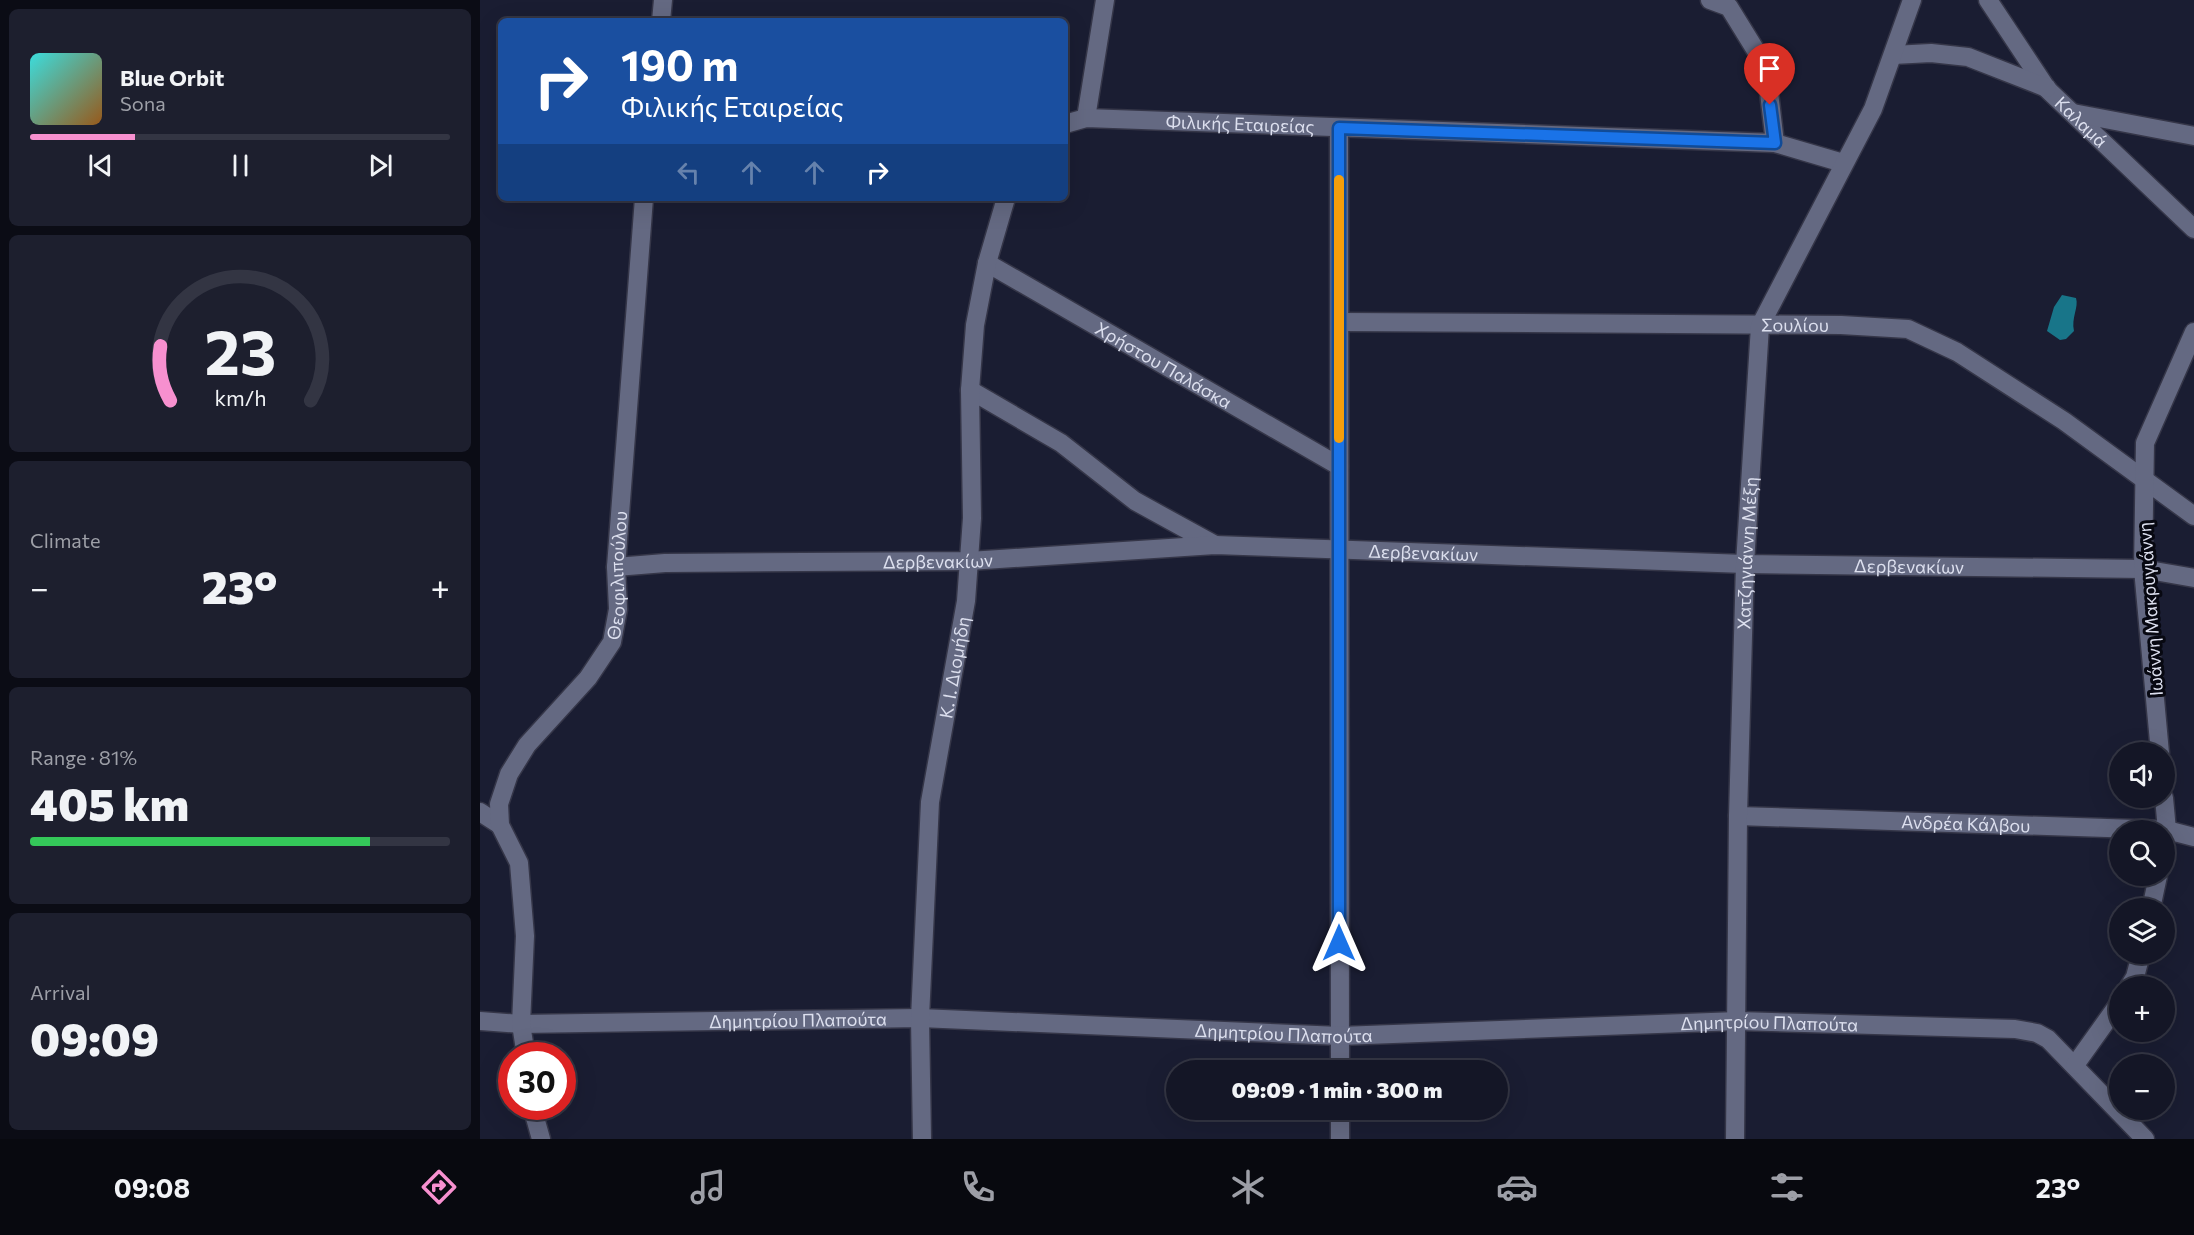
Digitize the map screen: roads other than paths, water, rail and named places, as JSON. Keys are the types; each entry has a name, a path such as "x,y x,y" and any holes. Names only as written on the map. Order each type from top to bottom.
{"street":[{"path":"661,18 663,0"},
{"path":"1086,118 1105,0"},
{"path":"1710,0 1730,7 1766,67 1775,143"},
{"name":"Χατζηγιάννη Μέξη","path":"1735,1139 1738,1021 1738,816 1746,564 1760,326 1873,109 1912,0"},
{"name":"Καλαμά","path":"1988,0 2047,88 2194,229"},
{"path":"1893,55 1931,53 1968,57 2047,88"},
{"path":"2073,113 2194,136"},
{"name":"Φιλικής Εταιρείας","path":"1068,123 1086,118 1775,143 1843,163"},
{"path":"1339,128 1340,1060"},
{"name":"Θεοφιλιπούλου","path":"500,825 499,804 509,774 527,745 588,678 612,642 618,609 616,567 644,201"},
{"name":"Κ. Ι. Διομήδη","path":"922,1139 920,1017 930,802 966,601 972,518 970,390 975,325 987,263 1005,201"},
{"name":"Χρήστου Παλάσκα","path":"987,263 1339,466"},
{"name":"Σουλίου","path":"1341,322 1841,326 1908,329 1956,352 2064,421 2194,516"},
{"name":"Ιωάννη Μακρυγιάννη","path":"2159,742 2143,569 2145,443 2194,332"},
{"path":"970,390 1061,443 1135,501 1215,545"},
{"name":"Δερβενακίων","path":"616,567 664,563 969,561 1215,545 1746,564 2143,569 2194,578"},
{"path":"480,812 500,825 519,862 525,936 521,1024 524,1042"},
{"name":"Ανδρέα Κάλβου","path":"1738,816 2109,833"},
{"name":"Ανδρέα Κάλβου","path":"2175,836 2194,837"},
{"name":"Δημητρίου Πλαπούτα","path":"480,1021 521,1024 920,1017 1340,1036 1738,1021 2015,1029 2037,1033 2048,1038 2145,1139"},
{"path":"2075,1065 2109,1017"},
{"path":"536,1120 541,1139"},
{"path":"1340,1120 1340,1139"}],"water":[{"path":"2062,295 2076,298 2077,305 2073,322 2074,331 2066,339 2060,340 2047,331 2054,307"}]}
